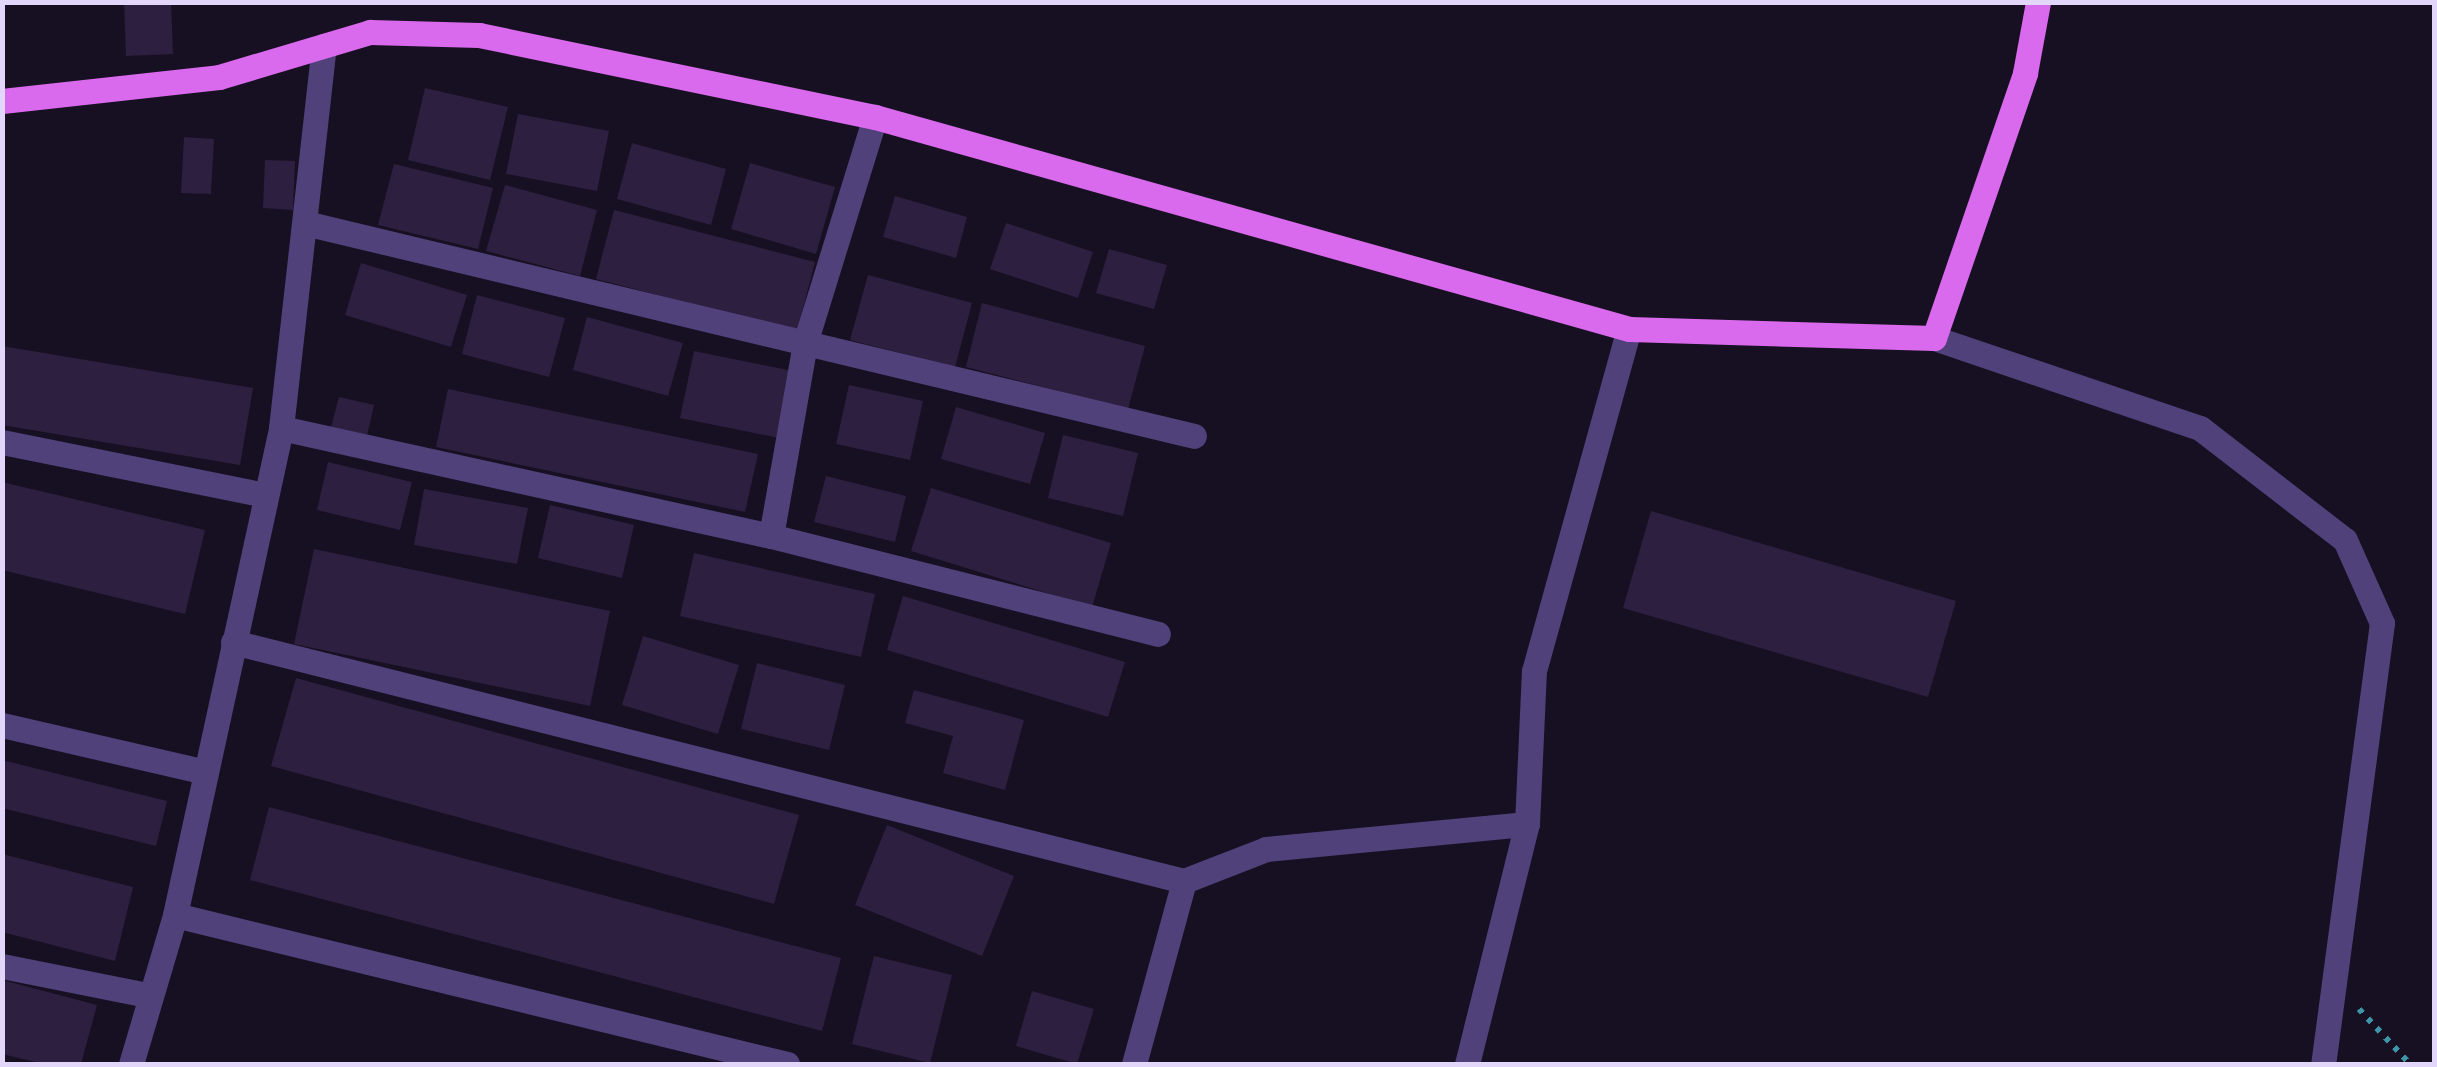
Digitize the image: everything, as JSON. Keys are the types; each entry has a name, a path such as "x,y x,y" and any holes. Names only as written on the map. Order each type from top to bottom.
{"main road":[{"path":"2,101 219,77 370,32 479,34 875,117 1629,329 1934,338 2025,73 2038,2"}],"street":[{"path":"132,1064 147,995 176,915 262,494 281,428 324,46"},
{"path":"771,536 805,343 875,117"},
{"path":"305,224 1194,436"},
{"path":"1466,1064 1527,824 1534,672 1629,329"},
{"path":"1934,338 2200,428 2345,540 2382,623 2324,1063"},
{"path":"281,428 771,536 1158,634"},
{"path":"2,442 262,494"},
{"path":"233,642 1184,881 1266,849 1527,824"},
{"path":"2,726 206,772"},
{"path":"1134,1064 1184,881"},
{"path":"176,915 788,1064"},
{"path":"2,966 147,995"}],"path":[{"path":"2335,982 2410,1064"}],"building":[{"path":"124,2 171,2 173,54 126,56"},
{"path":"425,88 508,107 490,180 408,160"},
{"path":"518,114 609,131 597,191 506,174"},
{"path":"184,137 214,139 211,194 181,193"},
{"path":"632,143 726,169 711,225 617,199"},
{"path":"265,160 295,161 293,210 263,208"},
{"path":"750,163 835,187 816,254 731,229"},
{"path":"394,164 493,188 478,249 378,225"},
{"path":"505,185 597,210 580,276 486,251"},
{"path":"895,196 967,217 956,258 883,237"},
{"path":"614,210 815,262 797,331 596,279"},
{"path":"1006,223 1093,252 1078,298 990,269"},
{"path":"1109,249 1167,265 1154,309 1096,293"},
{"path":"361,263 467,295 451,347 345,315"},
{"path":"868,275 972,303 955,367 850,340"},
{"path":"477,295 565,318 549,377 462,354"},
{"path":"982,303 1145,346 1128,409 966,367"},
{"path":"587,317 683,343 668,396 573,370"},
{"path":"2,346 253,388 240,465 2,425"},
{"path":"694,351 793,371 779,438 680,418"},
{"path":"849,385 923,401 910,460 836,444"},
{"path":"448,389 758,454 745,512 436,447"},
{"path":"339,397 374,405 367,436 331,427"},
{"path":"956,407 1045,433 1030,484 941,459"},
{"path":"1063,435 1138,453 1123,516 1048,498"},
{"path":"328,462 412,482 400,530 317,510"},
{"path":"826,476 906,496 895,542 814,522"},
{"path":"2,482 205,530 185,614 2,570"},
{"path":"931,488 1111,543 1092,607 911,551"},
{"path":"424,489 528,508 517,564 414,545"},
{"path":"550,505 634,525 622,578 538,558"},
{"path":"1651,511 1956,601 1928,697 1623,608"},
{"path":"314,549 610,611 590,706 294,644"},
{"path":"694,553 875,594 861,657 680,616"},
{"path":"903,596 1125,662 1108,717 887,650"},
{"path":"643,636 739,665 718,734 622,705"},
{"path":"757,663 845,685 829,750 741,729"},
{"path":"296,678 799,815 774,904 271,766"},
{"path":"914,690 1024,720 1005,790 943,773 953,736 905,723"},
{"path":"2,760 167,801 156,846 2,808"},
{"path":"269,807 841,958 822,1031 250,880"},
{"path":"887,825 1014,876 982,956 855,905"},
{"path":"2,854 133,887 115,961 2,932"},
{"path":"874,956 952,975 930,1063 852,1044"},
{"path":"2,980 97,1005 81,1064 44,1064 2,1054"},
{"path":"1032,991 1094,1009 1077,1064 1016,1046"}]}
